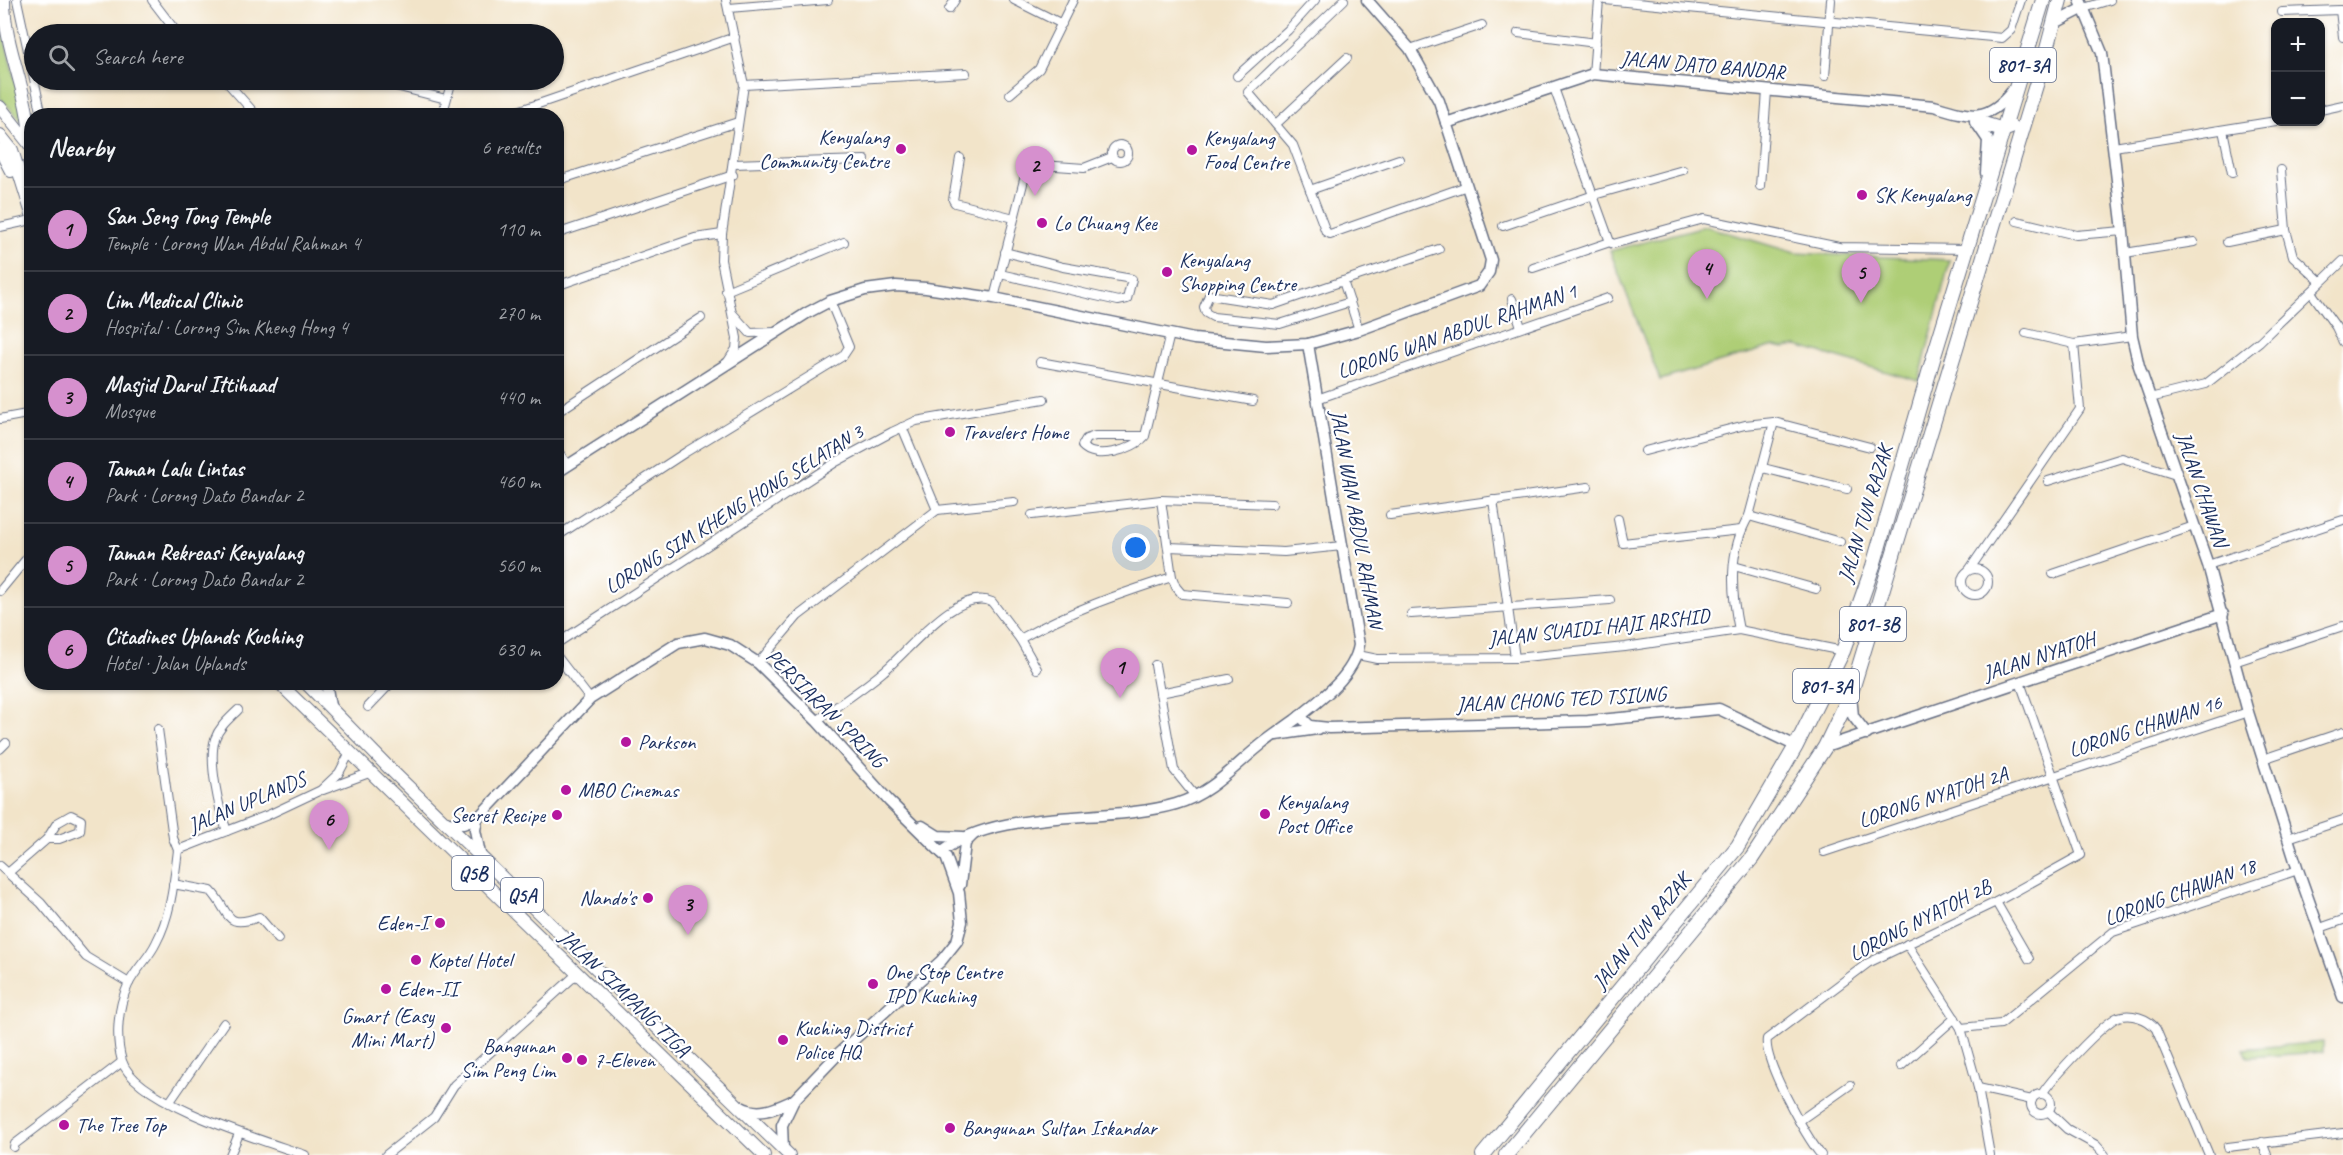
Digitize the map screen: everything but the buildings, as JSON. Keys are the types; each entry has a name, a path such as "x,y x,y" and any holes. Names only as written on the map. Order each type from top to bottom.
{"highway":[{"name":"JALAN TUN RAZAK","path":"1483,1155 1738,846 1796,746 1843,651 1873,566 2043,0"},
{"name":"JALAN TUN RAZAK","path":"1509,1152 1752,858 1825,747 1851,693 2059,0"},
{"path":"1977,122 2003,130 2014,125 2039,49 2059,0"},
{"path":"1474,1155 1502,1132"}],"main road":[{"path":"4,0 9,39 27,108"},
{"path":"0,107 24,136"},
{"path":"0,135 12,150 24,189"},
{"path":"0,150 24,197"},
{"name":"JALAN SIMPANG TIGA","path":"286,690 349,754 764,1155"},
{"name":"JALAN SIMPANG TIGA","path":"313,690 786,1152"}],"street":[{"path":"17,0 24,32"},
{"path":"152,0 170,24"},
{"path":"727,363 736,349 737,338 721,260 722,234 733,175 744,85 728,4 828,0"},
{"path":"949,9 955,0"},
{"path":"1014,0 1062,24"},
{"path":"1010,94 1039,69 1073,0"},
{"path":"1237,76 1288,30 1315,0"},
{"path":"1344,0 1248,92 1293,145 1324,228 1330,234 1467,186"},
{"path":"564,468 775,332 830,301 865,290 896,286 941,289 1228,344 1308,344 1359,330 1466,292 1485,280 1491,260 1439,101 1410,49 1367,0"},
{"path":"1593,74 1599,0"},
{"path":"1605,0 2002,38 2012,30 2021,0"},
{"path":"1825,76 1832,0"},
{"path":"2053,24 2082,4 2110,0"},
{"name":"JALAN CHAWAN","path":"2082,4 2102,53 2123,231 2132,336 2150,398 2208,565 2248,712 2298,870 2343,997"},
{"path":"2282,12 2340,10 2343,37"},
{"path":"1410,49 1482,25"},
{"path":"1518,33 1596,43"},
{"path":"526,108 735,37"},
{"path":"1276,124 1347,57"},
{"path":"744,85 966,73"},
{"name":"JALAN DATO BANDAR","path":"1446,123 1593,74 1934,106 1962,114"},
{"path":"1962,114 1973,116 1992,112 2000,107 2016,87"},
{"path":"1554,88 1610,242"},
{"path":"36,90 40,108"},
{"path":"236,90 252,108"},
{"path":"411,90 446,99"},
{"path":"444,108 449,90"},
{"path":"1760,186 1767,91"},
{"path":"2325,109 2343,105"},
{"path":"1962,114 1977,122 1988,140 1984,193"},
{"path":"564,178 738,122"},
{"path":"2114,147 2271,122"},
{"path":"2223,130 2232,173"},
{"path":"960,158 953,200 955,203 1014,218"},
{"path":"994,298 1028,164 1084,168 1112,158"},
{"path":"1310,190 1399,159"},
{"path":"734,164 865,160"},
{"path":"1503,226 1594,195 1683,170"},
{"path":"2281,170 2286,230 2294,256 2320,281"},
{"path":"564,231 733,175"},
{"path":"0,217 1,226 24,222"},
{"path":"1533,268 1610,242 1618,244 1704,219 1839,247 1967,249"},
{"path":"2017,221 2076,235 2123,231"},
{"path":"2228,242 2286,230"},
{"path":"564,283 695,238 722,234"},
{"path":"726,291 844,242"},
{"path":"2125,253 2194,242"},
{"path":"1350,302 1271,324 1213,317 1206,313 1203,307 1209,295 1273,305 1439,249"},
{"path":"1000,274 1118,301 1127,299 1132,279 1063,267 1005,252"},
{"path":"2150,398 2206,384 2260,341 2343,261"},
{"path":"1343,281 1359,330"},
{"path":"2311,292 2341,331 2343,342"},
{"name":"LORONG WAN ABDUL RAHMAN 1","path":"1317,399 1608,298"},
{"path":"1512,299 1521,327"},
{"path":"564,532 686,452 843,356 849,347 830,301"},
{"path":"730,310 750,333 775,332"},
{"path":"564,408 701,318"},
{"path":"2026,333 2074,344 2132,336"},
{"path":"1145,436 1095,436 1086,439 1083,446 1087,452 1096,454 1140,443 1145,436 1170,334"},
{"name":"JALAN WAN ABDUL RAHMAN","path":"941,852 963,837 975,833 1060,817 1160,808 1195,796 1224,778 1303,714 1340,679 1358,655 1359,645 1308,344"},
{"path":"1969,570 2080,409 2074,344"},
{"path":"1040,362 1253,401"},
{"name":"LORONG SIM KHENG HONG SELATAN 3","path":"564,639 836,462 902,427 916,421 1044,399"},
{"path":"0,419 24,414"},
{"path":"1645,451 1745,425 1774,422 1869,447"},
{"path":"1739,630 1732,597 1734,566 1741,530 1749,516 1774,422"},
{"path":"902,427 937,510"},
{"path":"2048,481 2122,458 2176,475"},
{"path":"564,460 568,466"},
{"path":"1763,468 1847,489"},
{"path":"1390,515 1588,487"},
{"path":"1032,515 1161,500 1272,504"},
{"path":"1161,500 1172,577 1182,594 1288,603"},
{"path":"1492,500 1510,609 1515,658"},
{"path":"758,663 798,616 937,510 1014,502"},
{"path":"1749,516 1840,542"},
{"path":"1618,519 1623,543 1741,530"},
{"path":"2208,565 2343,520"},
{"path":"2053,574 2194,526"},
{"path":"1169,547 1284,552 1342,546"},
{"path":"0,591 24,562"},
{"path":"1734,566 1816,589"},
{"path":"1020,639 1055,619 1108,597 1172,577"},
{"path":"817,721 885,671 924,632 966,601 976,598 992,602 1020,639 1037,669"},
{"path":"1410,614 1510,609 1610,600"},
{"name":"JALAN NYATOH","path":"1825,747 2223,614"},
{"path":"2234,662 2343,626"},
{"name":"JALAN SUAIDI HAJI ARSHID","path":"1358,655 1377,659 1515,658 1625,647 1739,630 1843,651"},
{"name":"PERSIARAN SPRING","path":"477,819 590,699 662,651 678,643 705,638 724,643 758,663 817,721 941,852"},
{"path":"564,665 590,699"},
{"path":"1155,665 1174,770 1195,796"},
{"path":"1160,693 1229,679"},
{"path":"2020,682 2054,776"},
{"path":"327,690 330,706"},
{"path":"368,707 384,690"},
{"path":"1851,693 1853,716 1867,734"},
{"name":"JALAN CHONG TED TSIUNG","path":"1274,736 1320,728 1588,722 1719,709 1796,746"},
{"path":"227,831 222,816 212,751 222,726 238,710"},
{"name":"LORONG CHAWAN 16","path":"2054,776 2248,712"},
{"path":"1303,714 1320,728"},
{"path":"158,729 173,837 178,850"},
{"path":"2263,759 2343,732"},
{"path":"0,749 6,743"},
{"name":"JALAN UPLANDS","path":"122,1062 118,1022 129,983 156,944 167,914 178,850 321,790 339,773 349,754"},
{"path":"321,790 369,773"},
{"name":"LORONG NYATOH 2A","path":"1824,852 2054,776"},
{"name":"LORONG NYATOH 2B","path":"1799,1121 1768,1056 1767,1039 1773,1032 1849,975 1907,944 1996,902 2081,855 2054,776"},
{"path":"447,823 464,824 477,819 476,834 480,854"},
{"path":"908,819 938,836 963,837"},
{"path":"2288,838 2343,820"},
{"path":"959,893 965,843 975,833"},
{"path":"8,873 47,838"},
{"path":"786,1152 782,1125 794,1100 839,1053 946,955 957,941 962,922 959,893 951,867 941,852"},
{"path":"0,866 41,903 86,957 129,983"},
{"name":"LORONG CHAWAN 18","path":"1961,1028 2001,1024 2113,932 2298,870"},
{"path":"173,884 211,891 233,921 239,923 259,917 278,939"},
{"path":"1996,902 2029,959"},
{"path":"2320,928 2343,920"},
{"path":"1907,944 1961,1028 1978,1088 1990,1155"},
{"path":"386,1155 428,1122 454,1085 578,974"},
{"path":"1978,1088 2032,1100 2042,1094 2064,1066 2114,1019 2127,1016 2152,1023 2209,1155"},
{"path":"1901,1066 1955,1018"},
{"path":"170,1103 224,1023"},
{"path":"14,1147 122,1062 136,1078 170,1103 238,1134 305,1155"},
{"path":"1821,1155 1799,1121 1850,1086"},
{"path":"2042,1094 2050,1098 2048,1111"},
{"path":"741,1106 760,1112 773,1110 794,1100"},
{"path":"2032,1100 2036,1112 2048,1111 2067,1129 2096,1145 2105,1155"},
{"path":"2228,1147 2343,1133"},
{"path":"230,1155 238,1134"},
{"path":"2262,1142 2267,1155"}],"green space":[{"path":"0,20 24,123 0,98"},
{"path":"1705,226 1795,253 1950,260 1919,381 1797,346 1784,348 1774,346 1660,380 1610,251"},
{"path":"2323,1042 2323,1052 2248,1057 2244,1049"}],"place":[{"name":"Kenyalang Community Centre","path":"901,149"},
{"name":"Kenyalang Food Centre","path":"1192,150"},
{"name":"SK Kenyalang","path":"1862,195"},
{"name":"Lim Medical Clinic","path":"1035,196"},
{"name":"Lo Chuang Kee","path":"1042,223"},
{"name":"Kenyalang Shopping Centre","path":"1167,272"},
{"name":"Taman Lalu Lintas","path":"1707,299"},
{"name":"Taman Rekreasi Kenyalang","path":"1861,303"},
{"name":"Travelers Home","path":"950,432"},
{"name":"San Seng Tong Temple","path":"1120,698"},
{"name":"Parkson","path":"626,742"},
{"name":"MBO Cinemas","path":"566,790"},
{"name":"Kenyalang Post Office","path":"1265,814"},
{"name":"Secret Recipe","path":"557,815"},
{"name":"Citadines Uplands Kuching","path":"329,850"},
{"name":"Nando's","path":"648,898"},
{"name":"Eden-I","path":"440,923"},
{"name":"Masjid Darul Ittihaad","path":"688,935"},
{"name":"Koptel Hotel","path":"416,960"},
{"name":"One Stop Centre IPD Kuching","path":"873,984"},
{"name":"Eden-II","path":"386,989"},
{"name":"Gmart (Easy Mini Mart)","path":"446,1028"},
{"name":"Kuching District Police HQ","path":"783,1040"},
{"name":"Bangunan Sim Peng Lim","path":"567,1058"},
{"name":"7-Eleven","path":"582,1060"},
{"name":"The Tree Top","path":"64,1125"},
{"name":"Bangunan Sultan Iskandar","path":"950,1128"}]}
